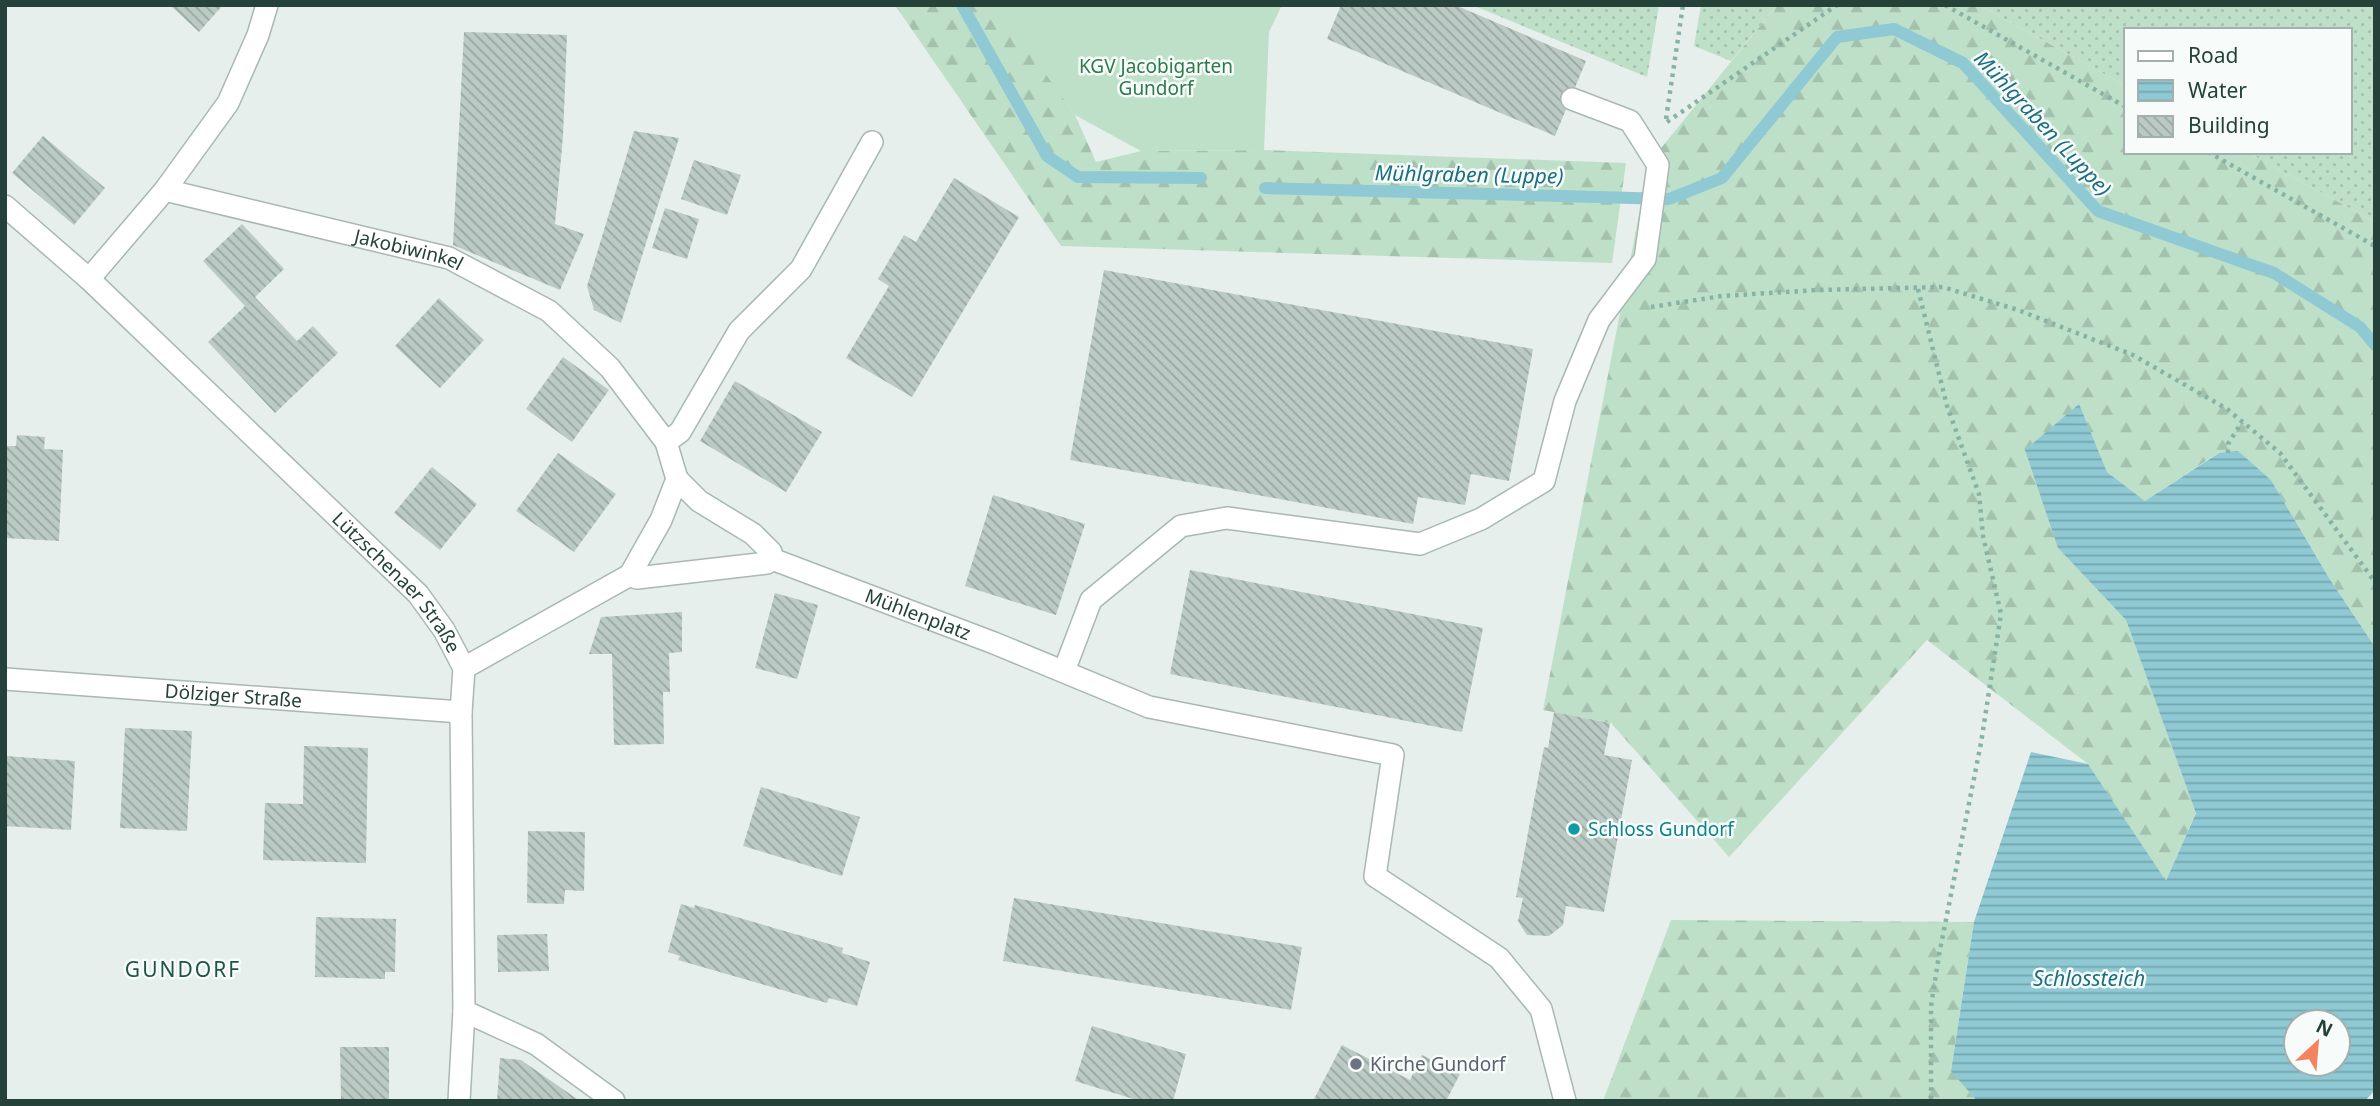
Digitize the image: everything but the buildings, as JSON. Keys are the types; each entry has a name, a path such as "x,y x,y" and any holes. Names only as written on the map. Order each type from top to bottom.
{"street":[{"path":"89,279 165,190 228,103 258,35 267,5"},
{"path":"1063,671 1091,600 1181,526 1227,518 1420,544 1481,519 1544,481 1565,401 1599,320 1645,259 1658,165 1630,121 1572,99"},
{"path":"666,442 680,432 739,331 801,269 872,142"},
{"name":"Jakobiwinkel","path":"165,190 449,258 549,311 610,368 666,442 677,479"},
{"name":"Lützschenaer Straße","path":"5,206 89,279 418,594 444,630 464,668 461,712 464,1012 459,1101"},
{"path":"464,668 630,575 661,520 677,479 699,501 753,534 771,552 772,559 767,564 637,578 630,575"},
{"name":"Mühlenplatz","path":"772,559 1149,707 1393,755 1375,876 1499,958 1541,1009 1565,1101"},
{"name":"Dölziger Straße","path":"5,679 461,712"},
{"path":"464,1012 536,1044 614,1101"}],"path":[{"path":"1658,165 1683,5"},
{"path":"1666,123 1836,5"},
{"path":"1945,5 2124,106"},
{"path":"2211,154 2375,246"},
{"path":"1599,320 1655,306 1721,296 1817,290 1943,287 1993,302 2133,355 2227,409 2280,453 2375,582"},
{"path":"1918,289 1947,406 1979,494 1983,536 2001,614 1981,743 1931,1006 1931,1101"},
{"path":"2228,453 2228,444 2242,422"}],"green space":[{"path":"895,5 998,5 1075,115 1096,162 1141,151 1264,150 1626,163 1612,263 1061,246"},
{"name":"KGV Jacobigarten Gundorf","path":"996,5 1282,5 1269,32 1264,150 1141,151 1075,115"},
{"path":"1472,5 1659,5 1647,77"},
{"path":"1701,5 1777,5 1731,61 1694,46"},
{"path":"1777,5 1979,5 2124,85 2124,154 2251,154 2375,222 2375,647 2329,578 2271,480 2238,452 2218,453 2145,501 2107,472 2079,405 2058,548 2126,620 2196,812 2166,882 2088,764 1927,640 1729,857 1611,723 1543,710 1649,163"},
{"path":"1979,5 2375,5 2375,222 2251,154 2352,154 2352,28 2124,28 2124,85"},
{"path":"1671,920 1974,922 1951,1070 1977,1101 1603,1101"}],"water":[{"name":"Schlossteich","path":"2079,404 2107,472 2145,501 2219,453 2238,451 2271,480 2329,578 2375,647 2375,1090 2365,1101 1977,1101 1951,1071 1974,922 2031,752 2088,764 2166,881 2196,813 2126,620 2058,548 2025,450"}],"waterway":[{"name":"Mühlgraben (Luppe)","path":"962,5 1047,156 1078,177 1201,178"},
{"name":"Mühlgraben (Luppe)","path":"1265,188 1669,199 1722,178 1837,37 1894,29 1963,63 2098,211 2274,273 2360,327 2375,345"}],"place":[{"name":"Schloss Gundorf","path":"1574,829"},
{"name":"Kirche Gundorf","path":"1356,1064"}],"district":[{"name":"GUNDORF","path":"183,969"}]}
